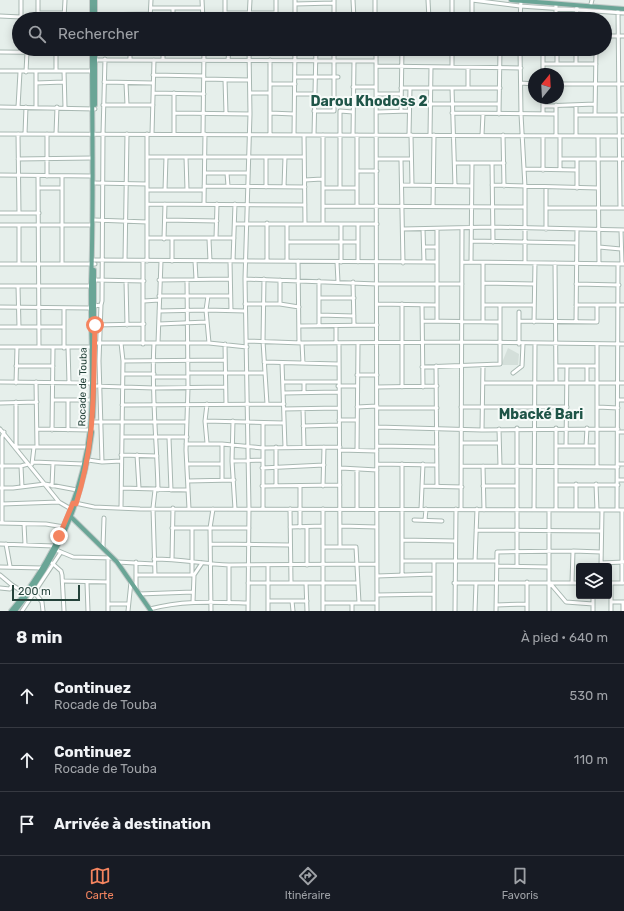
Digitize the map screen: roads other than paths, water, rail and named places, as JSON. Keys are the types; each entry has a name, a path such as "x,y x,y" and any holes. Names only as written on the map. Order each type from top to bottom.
{"main road":[{"path":"92,0 92,12"},
{"path":"95,0 95,12"},
{"path":"511,0 556,4 577,8 618,11 624,8"},
{"path":"542,0 591,2 624,8"},
{"name":"Rocade de Touba","path":"15,611 33,587 49,561 70,516 88,460 93,422 95,183 93,56"},
{"name":"Rocade de Touba","path":"93,109 94,56"},
{"name":"Rocade de Touba","path":"93,134 92,226 94,263 91,286 95,325 93,345"},
{"name":"Rocade de Touba","path":"11,611 55,548 70,516 84,464 90,430 90,400 93,385"},
{"path":"70,516 116,560 150,610"}],"street":[{"path":"21,0 21,12"},
{"path":"38,0 38,12"},
{"path":"64,12 65,0"},
{"path":"150,12 151,0"},
{"path":"202,0 202,12"},
{"path":"225,0 225,12"},
{"path":"250,0 250,12"},
{"path":"276,0 276,12"},
{"path":"353,0 354,12"},
{"path":"375,0 375,12"},
{"path":"428,0 429,12"},
{"path":"452,0 452,12"},
{"path":"472,12 472,0 556,9 577,8 577,12"},
{"path":"520,12 521,1"},
{"path":"295,2 334,2"},
{"path":"556,4 556,9"},
{"path":"151,8 202,8"},
{"path":"546,208 622,208 619,159 618,11 624,13"},
{"path":"0,16 12,17"},
{"path":"612,36 624,36"},
{"path":"0,52 12,51"},
{"path":"619,53 624,53"},
{"path":"26,72 27,56"},
{"path":"56,56 56,71"},
{"path":"204,56 204,204"},
{"path":"228,56 228,60"},
{"path":"248,611 248,528 250,509 245,260 248,134 250,114 250,56"},
{"path":"294,135 295,56"},
{"path":"314,135 314,78 316,56"},
{"path":"334,111 335,56"},
{"path":"376,56 377,611"},
{"path":"401,111 402,56"},
{"path":"452,56 452,67"},
{"path":"499,114 500,56"},
{"path":"520,56 521,114 525,186 525,262"},
{"path":"543,56 543,68"},
{"path":"557,56 557,63"},
{"path":"576,56 576,63"},
{"path":"595,115 596,56"},
{"path":"95,60 376,61"},
{"path":"102,462 100,325 105,60"},
{"path":"152,134 154,60"},
{"path":"270,60 270,135"},
{"path":"354,61 353,112 357,171 357,206"},
{"path":"619,62 624,62"},
{"path":"543,64 596,64"},
{"path":"376,66 521,68"},
{"path":"431,67 434,185 433,207"},
{"path":"468,68 468,88"},
{"path":"0,71 92,71"},
{"path":"18,107 20,72"},
{"path":"36,72 36,107"},
{"path":"64,72 65,107"},
{"path":"153,75 225,80 249,80"},
{"path":"295,77 338,77"},
{"path":"225,80 226,114"},
{"path":"36,83 64,82"},
{"path":"104,82 153,83"},
{"path":"126,83 127,104"},
{"path":"521,83 528,84"},
{"path":"270,84 295,84"},
{"path":"564,84 624,84"},
{"path":"353,87 376,86"},
{"path":"401,88 500,88"},
{"path":"410,88 409,111 412,185"},
{"path":"452,88 455,186"},
{"path":"153,93 204,94"},
{"path":"174,93 174,134"},
{"path":"250,93 270,93"},
{"path":"295,94 314,94"},
{"path":"376,94 401,94"},
{"path":"619,102 624,102"},
{"path":"431,104 500,104"},
{"path":"543,114 543,106 595,104"},
{"path":"103,105 153,105"},
{"path":"556,105 560,169"},
{"path":"576,105 576,136"},
{"path":"0,107 65,107 93,109"},
{"path":"25,134 26,107"},
{"path":"56,107 56,134"},
{"path":"314,111 353,112"},
{"path":"340,111 340,188"},
{"path":"377,112 409,111"},
{"path":"174,113 250,114"},
{"path":"270,113 294,114"},
{"path":"452,113 556,114"},
{"path":"482,135 483,114"},
{"path":"576,115 624,114"},
{"path":"0,134 624,136"},
{"path":"18,134 19,213"},
{"path":"47,134 47,176"},
{"path":"125,260 127,134"},
{"path":"143,344 144,281 147,238 147,134"},
{"path":"304,135 305,223"},
{"path":"323,135 323,223"},
{"path":"504,136 504,186"},
{"path":"543,136 543,170"},
{"path":"598,136 599,264"},
{"path":"147,157 304,157"},
{"path":"165,190 166,157"},
{"path":"186,157 187,190"},
{"path":"266,157 266,187"},
{"path":"284,187 285,157"},
{"path":"18,159 92,158"},
{"path":"377,159 411,160"},
{"path":"560,159 624,159"},
{"path":"577,159 577,188"},
{"path":"401,160 403,263"},
{"path":"471,262 472,162"},
{"path":"455,163 504,162"},
{"path":"492,163 493,242"},
{"path":"524,169 577,170"},
{"path":"357,171 377,171"},
{"path":"227,173 228,186"},
{"path":"205,174 247,173"},
{"path":"0,175 92,176"},
{"path":"38,176 39,348"},
{"path":"62,176 62,264"},
{"path":"305,180 322,180"},
{"path":"95,183 147,184"},
{"path":"402,185 471,186"},
{"path":"147,190 187,190 228,186 305,187"},
{"path":"492,186 598,188"},
{"path":"546,187 546,229"},
{"path":"38,188 62,188"},
{"path":"323,188 356,188"},
{"path":"147,204 305,205"},
{"path":"164,239 166,204"},
{"path":"216,238 217,204"},
{"path":"231,311 229,296 235,224 234,204"},
{"path":"323,206 525,207"},
{"path":"0,213 39,213"},
{"path":"95,220 147,222"},
{"path":"165,220 217,221"},
{"path":"267,223 267,260"},
{"path":"235,224 377,224"},
{"path":"286,261 287,224"},
{"path":"338,282 341,224"},
{"path":"358,224 358,262"},
{"path":"0,225 92,226"},
{"path":"19,225 19,264"},
{"path":"403,229 492,227 623,230 618,285 617,510"},
{"path":"461,510 463,342 462,228"},
{"path":"424,229 424,262"},
{"path":"437,229 437,321"},
{"path":"576,322 577,229"},
{"path":"147,238 234,238"},
{"path":"209,238 210,261"},
{"path":"172,239 172,261"},
{"path":"472,241 577,242"},
{"path":"286,242 358,242"},
{"path":"424,247 437,247"},
{"path":"599,247 621,249"},
{"path":"0,264 94,263 102,260 267,260 403,263 437,262"},
{"path":"155,575 153,508 156,490 157,456 153,422 153,360 159,324 160,261"},
{"path":"195,261 196,279"},
{"path":"298,261 299,326 303,363"},
{"path":"462,262 621,264"},
{"path":"483,263 483,322"},
{"path":"534,322 535,263"},
{"path":"555,263 556,382"},
{"path":"159,280 230,279"},
{"path":"245,279 377,284 462,284"},
{"path":"264,279 263,342 266,404"},
{"path":"94,280 144,281"},
{"path":"187,280 188,388 186,444 189,509"},
{"path":"280,280 280,304"},
{"path":"126,281 127,325"},
{"path":"319,281 319,325"},
{"path":"353,282 354,325"},
{"path":"483,283 534,284"},
{"path":"576,284 618,285"},
{"path":"0,286 91,286"},
{"path":"18,286 19,327"},
{"path":"159,296 229,296"},
{"path":"208,296 206,310 209,343"},
{"path":"319,298 354,298"},
{"path":"144,301 159,300"},
{"path":"245,304 280,304 299,307"},
{"path":"377,304 437,305"},
{"path":"402,304 402,387"},
{"path":"576,304 624,305"},
{"path":"0,307 64,309 101,305"},
{"path":"422,305 423,387"},
{"path":"483,305 534,305"},
{"path":"422,367 500,364 500,305"},
{"path":"519,321 597,322 596,305"},
{"path":"64,309 68,383"},
{"path":"159,311 245,311"},
{"path":"519,312 519,344"},
{"path":"319,316 354,316"},
{"path":"423,321 500,322"},
{"path":"159,324 207,322"},
{"path":"95,325 144,324"},
{"path":"618,324 624,324"},
{"path":"299,326 377,325"},
{"path":"336,326 338,343 338,408 340,448 340,547"},
{"path":"0,327 64,327"},
{"path":"247,341 402,344 463,342 519,344 624,344"},
{"path":"0,347 66,348 100,344 188,342 247,347"},
{"path":"121,343 123,361 121,508"},
{"path":"357,450 358,343"},
{"path":"225,344 226,404"},
{"path":"513,373 522,366 523,344"},
{"path":"534,510 535,344"},
{"path":"597,344 597,467"},
{"path":"16,383 17,347"},
{"path":"52,430 53,348"},
{"path":"123,361 225,360"},
{"path":"264,362 338,364"},
{"path":"282,363 285,447"},
{"path":"482,430 484,383 483,365"},
{"path":"16,366 53,366"},
{"path":"436,366 437,486"},
{"path":"556,366 597,366"},
{"path":"566,446 567,366"},
{"path":"587,366 587,383"},
{"path":"123,374 154,376 264,373"},
{"path":"357,375 377,375"},
{"path":"0,382 68,383 122,388 225,387"},
{"path":"32,468 36,447 37,429 36,382"},
{"path":"283,382 357,386"},
{"path":"304,382 304,392"},
{"path":"484,383 624,383"},
{"path":"377,387 437,386"},
{"path":"284,393 338,392"},
{"path":"53,400 90,400"},
{"path":"68,400 68,430"},
{"path":"618,400 624,400"},
{"path":"0,402 37,402"},
{"path":"16,402 16,448"},
{"path":"207,404 206,421 208,443"},
{"path":"122,405 284,404"},
{"path":"357,406 436,408"},
{"path":"462,407 567,407"},
{"path":"598,407 618,408"},
{"path":"284,409 338,408"},
{"path":"302,409 304,447"},
{"path":"339,420 357,420"},
{"path":"206,421 284,423"},
{"path":"233,421 232,461 236,509"},
{"path":"93,422 187,422"},
{"path":"263,423 263,509"},
{"path":"303,426 339,424"},
{"path":"377,427 482,430 499,428 587,428 618,430 624,432"},
{"path":"499,428 500,466"},
{"path":"517,428 517,566"},
{"path":"556,428 556,510"},
{"path":"586,446 587,428"},
{"path":"0,429 4,432 59,502 71,509"},
{"path":"37,429 90,430"},
{"path":"4,432 2,437 0,488 2,504 1,523 64,527"},
{"path":"122,437 187,437"},
{"path":"168,438 171,490"},
{"path":"462,443 499,443"},
{"path":"186,444 232,444 262,448 324,447 377,451"},
{"path":"222,444 222,480"},
{"path":"377,446 437,447"},
{"path":"556,446 597,446"},
{"path":"16,448 87,447"},
{"path":"276,447 276,486"},
{"path":"323,486 324,447"},
{"path":"121,455 137,454 157,456"},
{"path":"137,454 139,488"},
{"path":"88,460 102,462 121,461"},
{"path":"232,461 248,462 262,460"},
{"path":"33,462 84,464"},
{"path":"52,486 53,463"},
{"path":"1,466 21,466 28,464"},
{"path":"187,464 221,464"},
{"path":"377,464 437,464"},
{"path":"402,464 402,575"},
{"path":"421,509 423,464"},
{"path":"462,466 597,467 624,464"},
{"path":"21,466 22,487"},
{"path":"262,468 276,466 324,466"},
{"path":"483,466 484,510"},
{"path":"340,468 377,470"},
{"path":"357,469 357,509"},
{"path":"188,481 234,480"},
{"path":"618,480 624,480"},
{"path":"0,488 45,484 77,490"},
{"path":"556,484 618,485"},
{"path":"576,484 576,510"},
{"path":"596,484 597,510"},
{"path":"262,486 340,486"},
{"path":"300,486 300,527"},
{"path":"422,486 462,487"},
{"path":"483,486 517,486"},
{"path":"122,488 188,490"},
{"path":"2,504 59,502"},
{"path":"74,503 94,507 189,509 623,510 623,583 612,584"},
{"path":"172,559 173,508"},
{"path":"210,611 210,528 213,509"},
{"path":"290,509 290,582"},
{"path":"323,509 323,611"},
{"path":"425,520 426,509"},
{"path":"455,611 454,582 456,509"},
{"path":"476,561 477,510"},
{"path":"549,510 549,611"},
{"path":"601,563 602,510"},
{"path":"103,547 104,518"},
{"path":"414,520 442,521"},
{"path":"24,524 25,544"},
{"path":"290,527 323,526"},
{"path":"341,526 377,527"},
{"path":"307,527 307,565"},
{"path":"172,528 248,528"},
{"path":"192,528 191,560 193,575 193,602"},
{"path":"476,530 517,532 601,531"},
{"path":"402,540 455,541"},
{"path":"0,544 25,544 55,548 73,557 108,558 136,562 154,562 172,559 229,565 377,564"},
{"path":"6,544 10,566"},
{"path":"211,544 249,546 290,545"},
{"path":"324,547 356,547 359,603"},
{"path":"572,583 573,551"},
{"path":"22,611 61,552"},
{"path":"496,611 497,552 601,552"},
{"path":"108,558 108,611"},
{"path":"49,561 61,571 64,581 64,611"},
{"path":"402,561 497,561"},
{"path":"434,561 434,611"},
{"path":"136,562 138,592 193,592"},
{"path":"612,563 623,562"},
{"path":"193,575 202,563"},
{"path":"229,565 229,603"},
{"path":"268,565 268,611"},
{"path":"0,567 10,566 42,568"},
{"path":"497,566 549,567"},
{"path":"377,576 434,574"},
{"path":"0,575 25,593"},
{"path":"136,575 193,575"},
{"path":"64,581 108,582"},
{"path":"87,582 88,611"},
{"path":"128,611 131,582"},
{"path":"454,582 576,583"},
{"path":"527,611 528,582"},
{"path":"549,582 567,603 593,604"},
{"path":"248,583 358,583"},
{"path":"306,583 307,611"},
{"path":"475,611 476,583"},
{"path":"0,588 10,589 12,585"},
{"path":"34,592 42,602 43,611"},
{"path":"377,595 434,594"},
{"path":"593,599 593,611"},
{"path":"611,599 611,611"},
{"path":"268,601 306,601"},
{"path":"292,601 293,611"},
{"path":"150,610 159,609 166,604 193,602 248,603"},
{"path":"611,602 623,602 623,611"},
{"path":"324,603 377,603"},
{"path":"352,603 352,611"},
{"path":"108,604 128,604"},
{"path":"496,605 527,604"}],"district":[{"name":"Darou Khodoss 2","path":"369,101"},
{"name":"Mbacké Bari","path":"541,414"}]}
